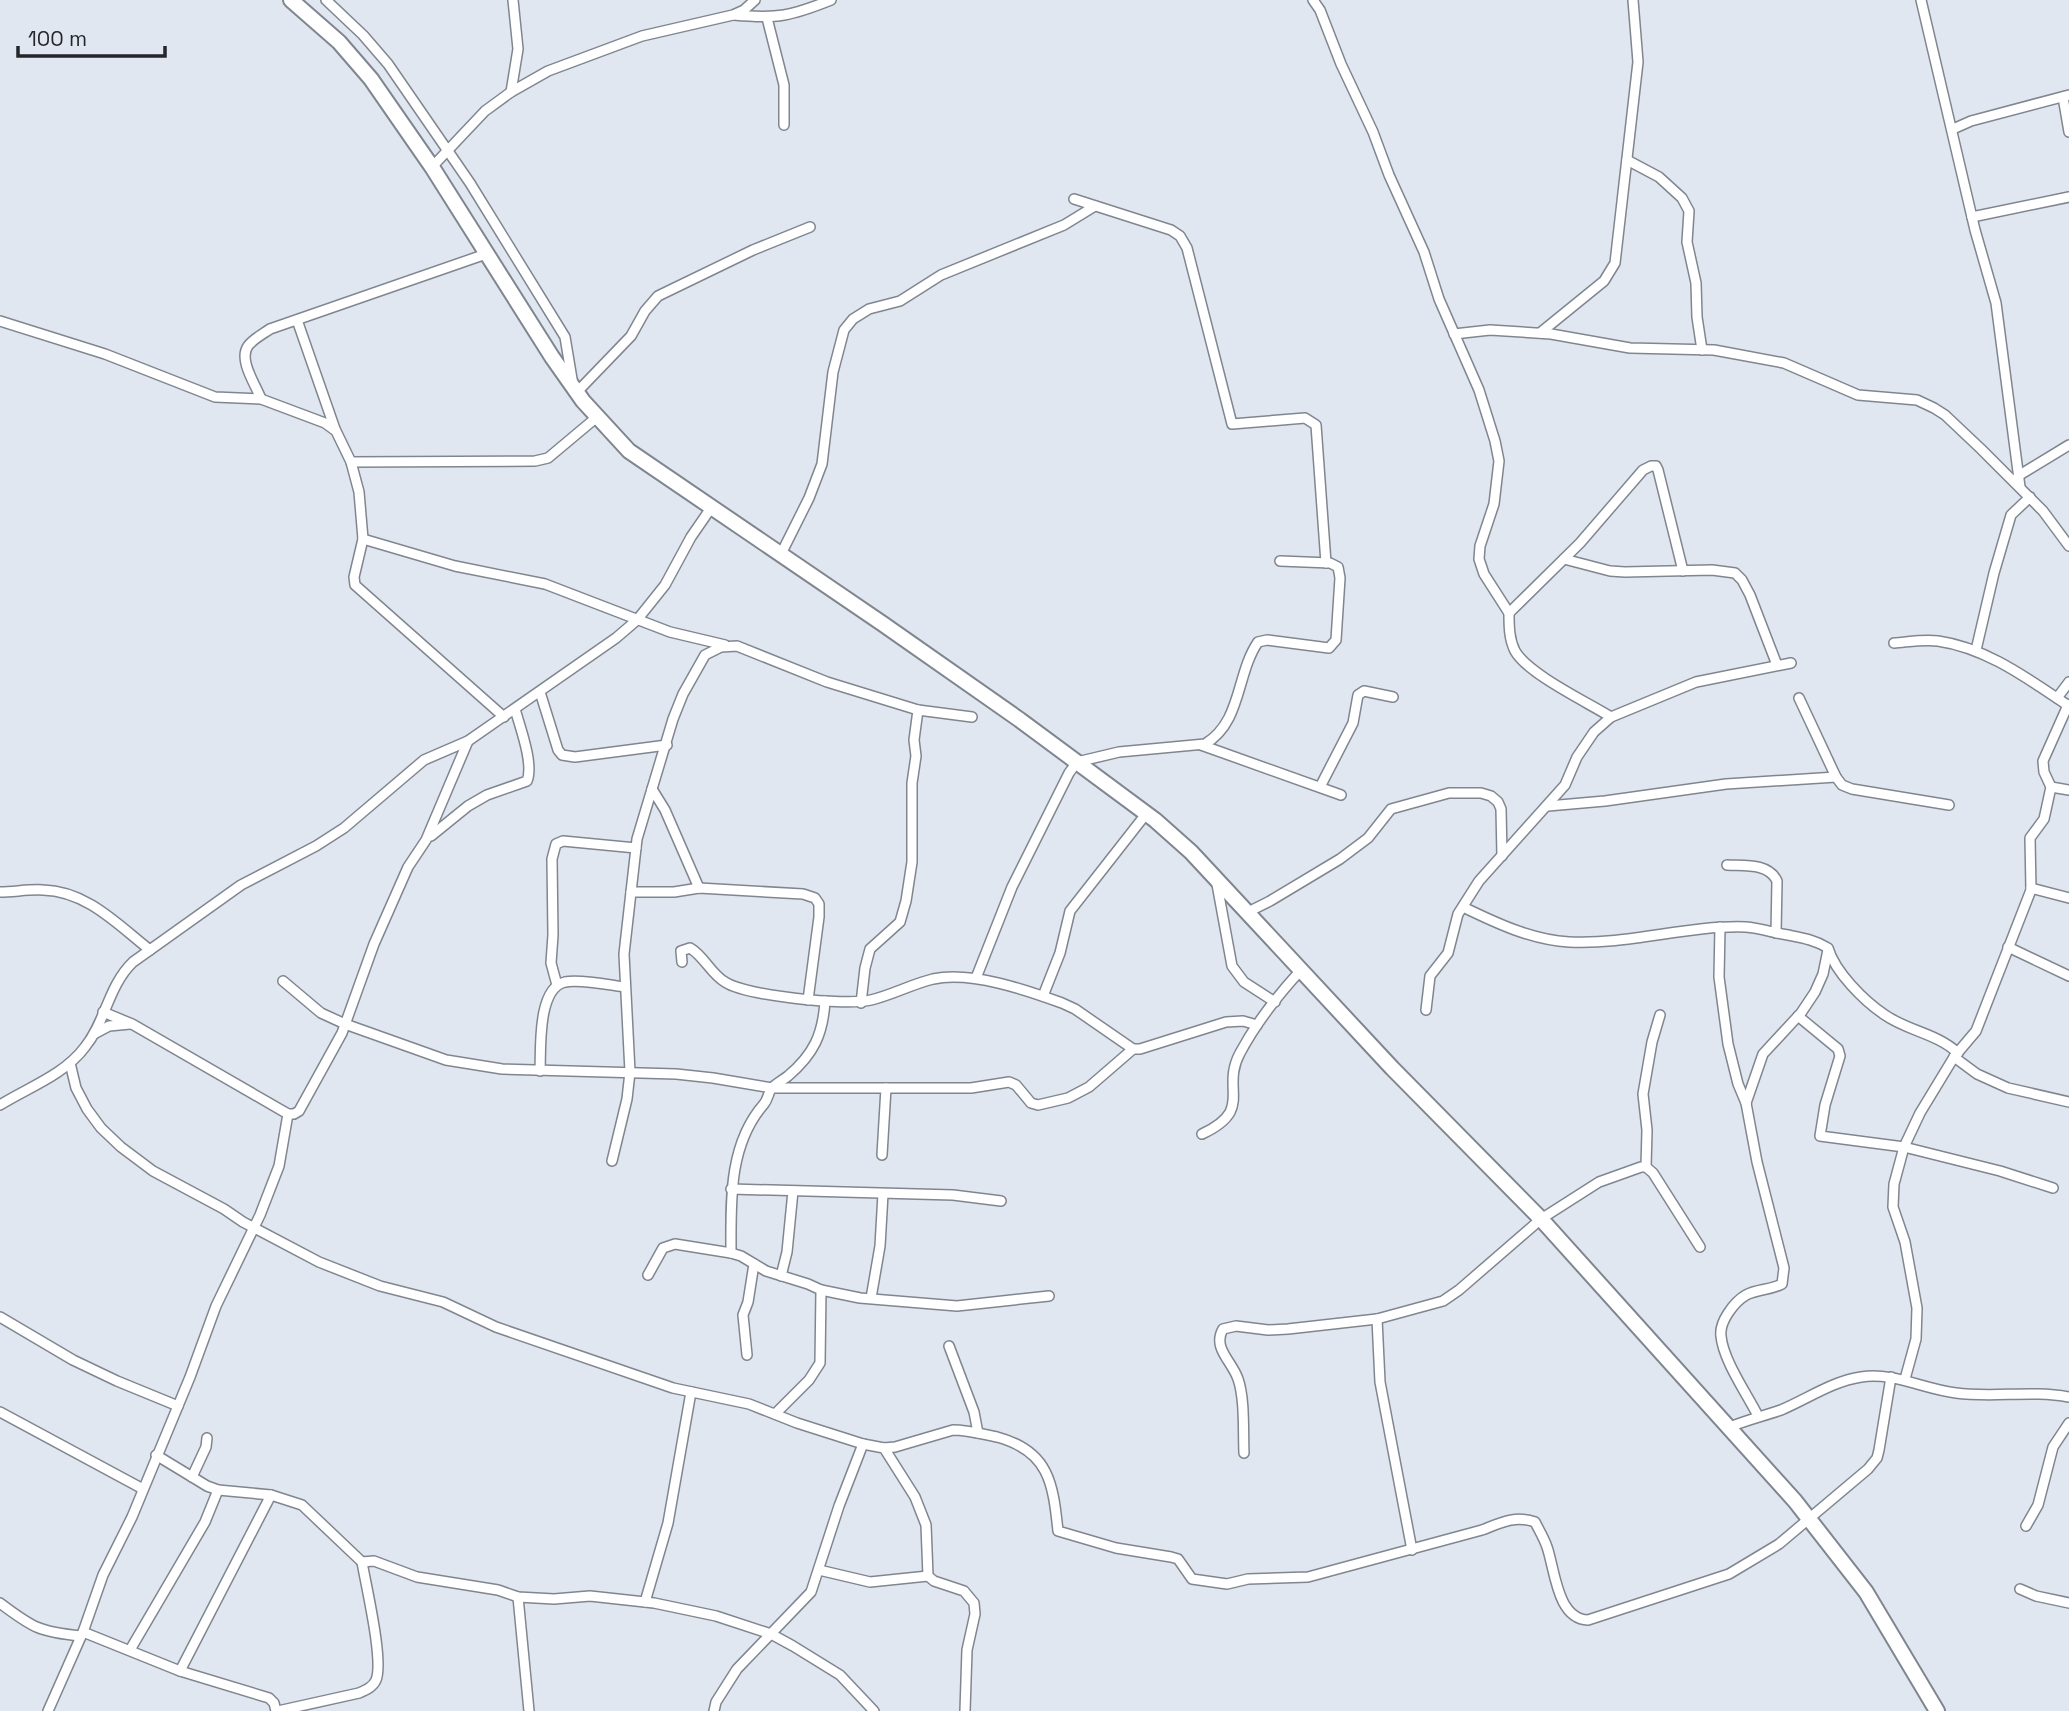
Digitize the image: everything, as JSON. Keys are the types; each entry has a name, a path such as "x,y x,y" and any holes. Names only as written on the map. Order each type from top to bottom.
{"main road":[{"path":"295,1 339,42 371,79 432,167 552,357 597,417 629,451 883,624 1077,762 1146,814 1215,875 1392,1068 1541,1219 1809,1518 1866,1592 1937,1711"}],"street":[{"path":"326,0 363,35 388,64 542,296 565,337 575,388"},
{"path":"511,92 518,49 513,0"},
{"path":"432,167 485,111 511,92 548,71 642,36 733,15 755,0"},
{"path":"733,15 767,18 785,16 831,0"},
{"path":"1312,0 1320,10 1424,252 1439,299 1479,390 1497,451 1499,479 1480,546 1479,559 1484,574 1509,613 1509,632 1515,650 1523,662 1538,673 1611,717"},
{"path":"1540,333 1596,289 1615,263 1638,62 1633,0"},
{"path":"1922,0 1972,217 1996,303 2020,487"},
{"path":"767,18 784,85 784,125"},
{"path":"1953,129 1971,121 2066,96 2069,132"},
{"path":"1627,160 1660,177 1682,198 1689,211 1687,242 1696,283 1702,350"},
{"path":"1972,217 2069,197"},
{"path":"1074,199 1171,230 1184,241 1233,424 1305,418 1316,425 1323,491 1326,563"},
{"path":"781,554 809,498 822,464 833,372 844,330 853,319 869,309 900,301 941,275 1064,225 1095,206"},
{"path":"575,388 631,336 645,311 658,296 753,250 810,227"},
{"path":"261,399 245,362 245,352 249,344 271,329 486,254"},
{"path":"297,320 336,431 351,462 359,492 363,539 354,577 356,587 504,717"},
{"path":"0,321 105,354 215,397 261,399 325,423 336,431"},
{"path":"1454,334 1490,330 1540,333 1630,348 1702,350 1784,363 1858,395 1916,400 1934,408 1972,440 2020,487 2069,546"},
{"path":"351,462 535,461 548,458 597,417"},
{"path":"2018,476 2069,445"},
{"path":"1509,613 1564,559 1643,470 1651,466 1656,466 1658,470 1683,571"},
{"path":"1976,650 1993,573 2011,515 2030,498"},
{"path":"0,1105 70,1063 87,1045 122,974 150,950 241,885 316,846 344,828 424,760 468,741 616,638 637,620 665,585 691,537 711,508"},
{"path":"363,539 455,566 545,584 670,632 730,646 794,667 827,682 918,710 972,717"},
{"path":"1564,559 1617,572 1723,570 1739,575 1750,595 1777,666"},
{"path":"975,978 1012,887 1077,762 1119,752 1199,744 1216,737 1230,716 1258,642 1267,640 1329,648 1333,645 1336,640 1340,578 1338,567 1326,563 1280,561"},
{"path":"1894,643 1936,641 1976,650 2068,706 2043,761 2044,772 2051,787 2044,818 2030,838 2031,888 1976,1031 1956,1055 1920,1112 1904,1147 1892,1198 1905,1242 1917,1308 1916,1339 1905,1379"},
{"path":"612,1161 627,1099 630,1072 624,954 636,848 673,719 683,694 705,655 730,646"},
{"path":"1426,1010 1430,976 1448,953 1453,928 1463,907 1479,881 1565,785 1577,757 1594,732 1611,717 1696,682 1791,663"},
{"path":"2057,698 2069,682"},
{"path":"1320,787 1353,723 1358,695 1364,691 1392,697"},
{"path":"540,692 558,750 562,755 575,757 667,745"},
{"path":"1799,698 1842,785 1949,805"},
{"path":"426,840 467,806 487,795 527,781 529,767 516,709"},
{"path":"861,1003 864,968 870,949 900,922 906,901 912,862 912,783 918,710"},
{"path":"103,1012 132,1024 288,1114 294,1114 303,1106 345,1024 374,944 408,867 426,840 468,741"},
{"path":"1199,744 1341,795"},
{"path":"1548,806 1726,784 1836,777"},
{"path":"2051,787 2069,790"},
{"path":"652,789 665,810 699,888"},
{"path":"1248,912 1339,859 1368,838 1391,809 1448,793 1481,793 1498,802 1501,809 1502,856"},
{"path":"1043,996 1060,953 1070,911 1146,814"},
{"path":"557,985 551,963 552,859 556,844 563,841 636,848"},
{"path":"1727,865 1765,869 1774,874 1777,881 1776,933"},
{"path":"1215,875 1231,966 1244,982 1275,1002"},
{"path":"631,892 674,892 699,888 803,894 815,898 819,904 818,929 808,1000"},
{"path":"2031,888 2069,898"},
{"path":"0,892 44,890 71,894 101,910 150,950"},
{"path":"1463,907 1499,924 1541,938 1572,942 1633,939 1720,928 1749,928 1818,941 1828,948 1841,973 1885,1015 1938,1038 1977,1074 2008,1088 2069,1102"},
{"path":"1720,928 1719,977 1728,1044 1738,1084 1746,1103 1757,1162 1784,1268 1784,1280 1779,1287 1753,1292 1738,1301 1721,1328 1726,1353 1758,1416"},
{"path":"2008,947 2069,975"},
{"path":"681,962 681,951 690,948 717,976 730,985 808,1000 861,1003 892,995 930,980 947,977 975,978 1043,996 1075,1009 1133,1049 1226,1022 1242,1021 1257,1025"},
{"path":"1746,1103 1763,1054 1798,1016 1815,992 1823,974 1828,948"},
{"path":"1202,1134 1217,1127 1231,1112 1238,1058 1257,1025 1301,970"},
{"path":"283,981 321,1013 345,1024 461,1064 540,1072 630,1072 713,1078 772,1088 971,1088 1009,1082 1016,1085 1031,1103 1046,1104 1068,1098 1089,1087 1133,1049"},
{"path":"540,1072 541,1026 550,994 557,985 567,981 625,987"},
{"path":"731,1254 731,1189 740,1146 752,1119 772,1088 790,1075 815,1045 824,1024 825,1001"},
{"path":"1646,1167 1647,1130 1643,1094 1652,1042 1660,1015"},
{"path":"1798,1016 1838,1049 1840,1056 1825,1105 1820,1136 1904,1147 2000,1171 2053,1188"},
{"path":"92,1035 109,1026 132,1024"},
{"path":"70,1063 76,1088 87,1109 101,1128 121,1147 153,1171 319,1262 380,1286 443,1302 496,1327 673,1388 749,1404 863,1444 895,1447 953,1430 1011,1441 1028,1449 1040,1462 1050,1483 1058,1531 1116,1548 1178,1559 1192,1579 1227,1584 1248,1579 1308,1577 1482,1530 1506,1520 1524,1518 1535,1522 1547,1547 1569,1612 1580,1620 1588,1620 1730,1574 1779,1544 1868,1469 1877,1458 1891,1377"},
{"path":"882,1155 886,1088"},
{"path":"48,1711 82,1634 103,1575 132,1517 216,1306 254,1228 279,1166 288,1114"},
{"path":"1244,1453 1240,1384 1219,1345 1219,1336 1223,1329 1236,1326 1268,1330 1288,1329 1377,1319 1443,1301 1541,1219 1599,1182 1646,1167"},
{"path":"1646,1167 1653,1173 1700,1247"},
{"path":"731,1189 953,1195 1001,1201"},
{"path":"781,1276 787,1252 793,1191"},
{"path":"871,1298 880,1247 883,1194"},
{"path":"648,1275 663,1248 675,1244 731,1254 821,1290 871,1298 957,1306 1049,1296"},
{"path":"747,1355 743,1315 748,1302 754,1264"},
{"path":"775,1414 809,1380 820,1363 821,1290"},
{"path":"0,1317 84,1365 178,1406"},
{"path":"1377,1319 1380,1382 1412,1550"},
{"path":"948,1346 974,1412 978,1433"},
{"path":"1730,1427 1779,1411 1848,1379 1874,1376 1905,1379 1957,1393 2069,1396"},
{"path":"645,1602 668,1523 691,1392"},
{"path":"0,1412 143,1489"},
{"path":"2026,1526 2038,1505 2053,1447 2069,1423"},
{"path":"192,1477 206,1447 207,1438"},
{"path":"714,1711 716,1702 737,1669 811,1591 863,1444"},
{"path":"884,1448 915,1497 926,1525 928,1576"},
{"path":"0,1603 20,1619 45,1632 82,1634 130,1650 180,1671 269,1698 277,1711 371,1688 376,1681 377,1660 362,1562 302,1505 271,1495 218,1490 156,1455"},
{"path":"130,1650 205,1522 218,1490"},
{"path":"180,1671 271,1495"},
{"path":"362,1562 374,1562 417,1577 498,1590 519,1597 537,1599 590,1596 645,1602 708,1614 771,1634 840,1675 874,1711"},
{"path":"818,1570 870,1582 928,1576 934,1581 964,1591 974,1603 975,1614 967,1650 965,1711"},
{"path":"2020,1589 2036,1596 2069,1603"},
{"path":"519,1597 529,1711"}]}
